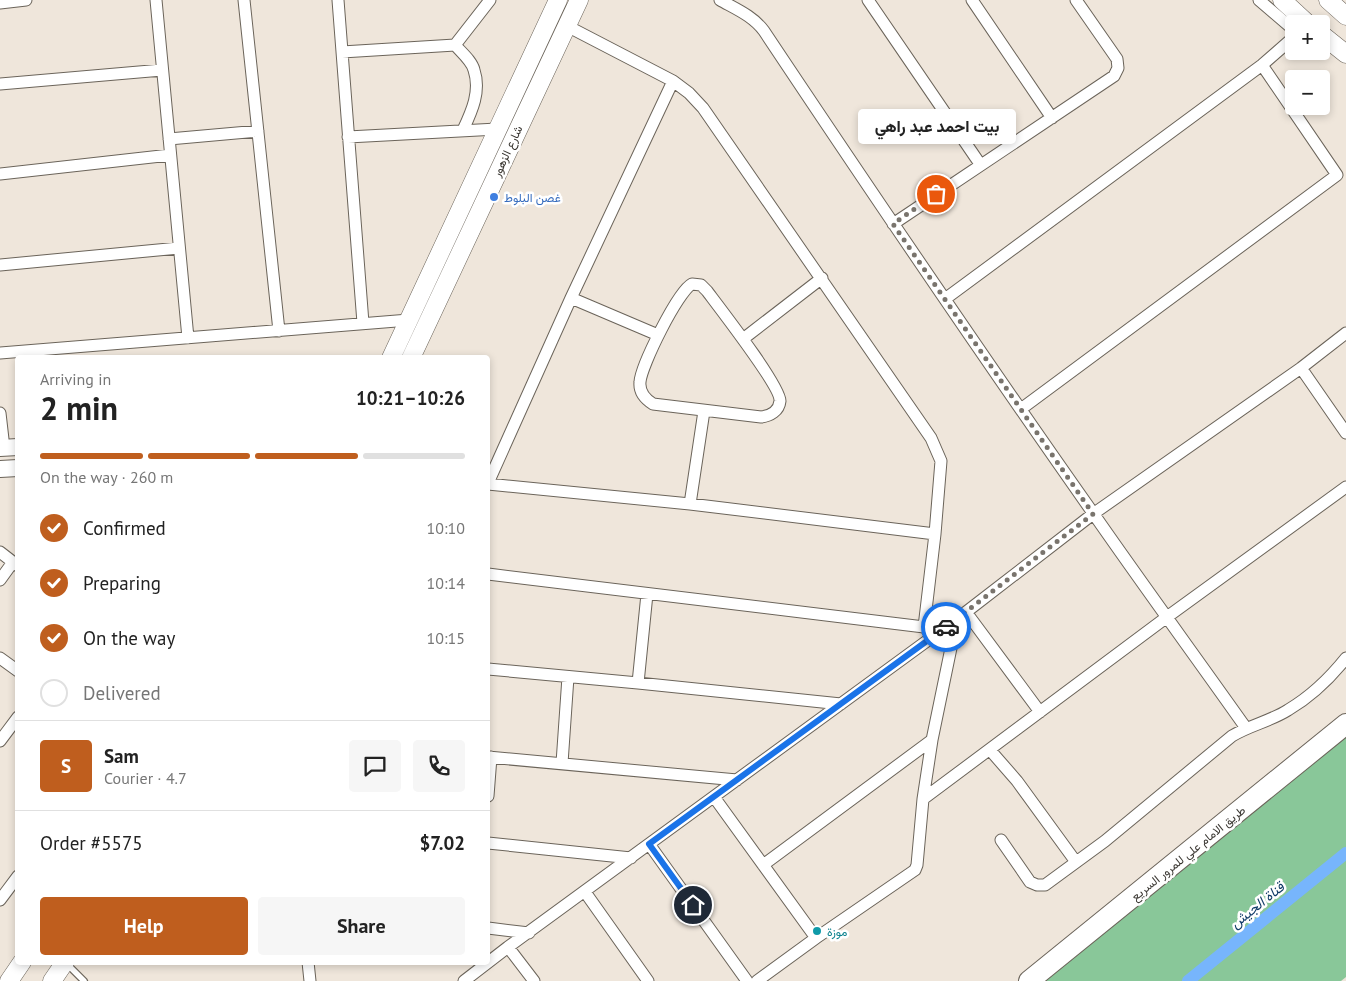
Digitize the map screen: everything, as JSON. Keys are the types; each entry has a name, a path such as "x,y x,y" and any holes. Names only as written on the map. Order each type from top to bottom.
{"highway":[{"name":"طريق الامام علي للمرور السريع","path":"1029,981 1346,724"}],"main road":[{"name":"شارع الزهور","path":"392,355 558,0"},
{"name":"شارع الزهور","path":"412,355 579,0"},
{"path":"1282,0 1298,15"},
{"path":"1328,0 1346,16"},
{"path":"1330,41 1346,54"},
{"path":"6,978 19,965"},
{"path":"52,981 64,965"}],"street":[{"path":"0,3 26,0"},
{"path":"156,0 188,338"},
{"path":"244,0 279,331"},
{"path":"338,0 363,323"},
{"path":"342,52 455,45 490,0"},
{"path":"720,0 757,22 893,224 1093,514 1246,728"},
{"path":"868,0 980,164"},
{"path":"972,0 1052,118"},
{"path":"893,224 1114,76 1118,68 1117,60 1076,0"},
{"path":"1259,0 1285,22"},
{"path":"567,26 689,92 703,108 822,278 931,438 941,462 924,627"},
{"path":"455,45 474,68 477,91 473,109 463,130"},
{"path":"945,299 1262,65 1285,45"},
{"path":"1021,410 1341,171 1262,65"},
{"path":"0,84 162,70"},
{"path":"490,480 571,298 673,82"},
{"path":"348,137 498,129"},
{"path":"169,139 258,131"},
{"path":"0,174 170,155"},
{"path":"0,265 179,248"},
{"path":"743,338 822,278"},
{"path":"692,284 701,285 743,338 779,394 778,408 773,413 761,417 653,404 645,399 639,384 658,335 684,290 692,284"},
{"path":"571,298 658,335"},
{"path":"0,352 409,320"},
{"path":"490,961 962,616 1093,514 1301,368 1346,333"},
{"path":"1301,368 1346,433"},
{"path":"690,504 704,411"},
{"path":"0,413 7,448"},
{"path":"0,469 15,468"},
{"path":"490,484 690,504 935,534"},
{"path":"924,799 1167,617 1346,487"},
{"path":"0,552 15,564 0,580"},
{"path":"490,574 924,627 933,636"},
{"path":"638,683 647,594"},
{"path":"962,616 1040,712"},
{"path":"757,981 915,870 918,865 932,740 962,616"},
{"path":"0,658 15,669"},
{"path":"1001,840 1030,882 1045,885 1105,840 1232,736 1246,728 1288,711 1330,677 1346,658"},
{"path":"490,669 841,704"},
{"path":"562,763 568,677"},
{"path":"0,740 15,721"},
{"path":"763,865 932,740"},
{"path":"990,750 1017,781 1076,862"},
{"path":"490,757 737,780"},
{"path":"714,797 816,938"},
{"path":"490,843 631,858"},
{"path":"649,844 747,981"},
{"path":"0,900 15,880"},
{"path":"585,892 648,981"},
{"path":"490,928 529,932"},
{"path":"508,947 534,981"},
{"path":"308,965 310,981"},
{"path":"464,981 485,965"}],"lane":[{"path":"67,965 84,981"}],"green space":[{"path":"1346,729 1346,977 1341,981 1036,981"}],"waterway":[{"name":"قناة الجيش","path":"1188,981 1346,853"}],"way so far":[{"path":"936,194 893,224 1093,514 946,627"}],"place":[{"name":"بيت احمد عبد راهي","path":"936,194"},
{"name":"غصن البلوط","path":"494,197"},
{"name":"موزة","path":"817,931"}],"route":[{"path":"693,905 649,844 946,627"}]}
